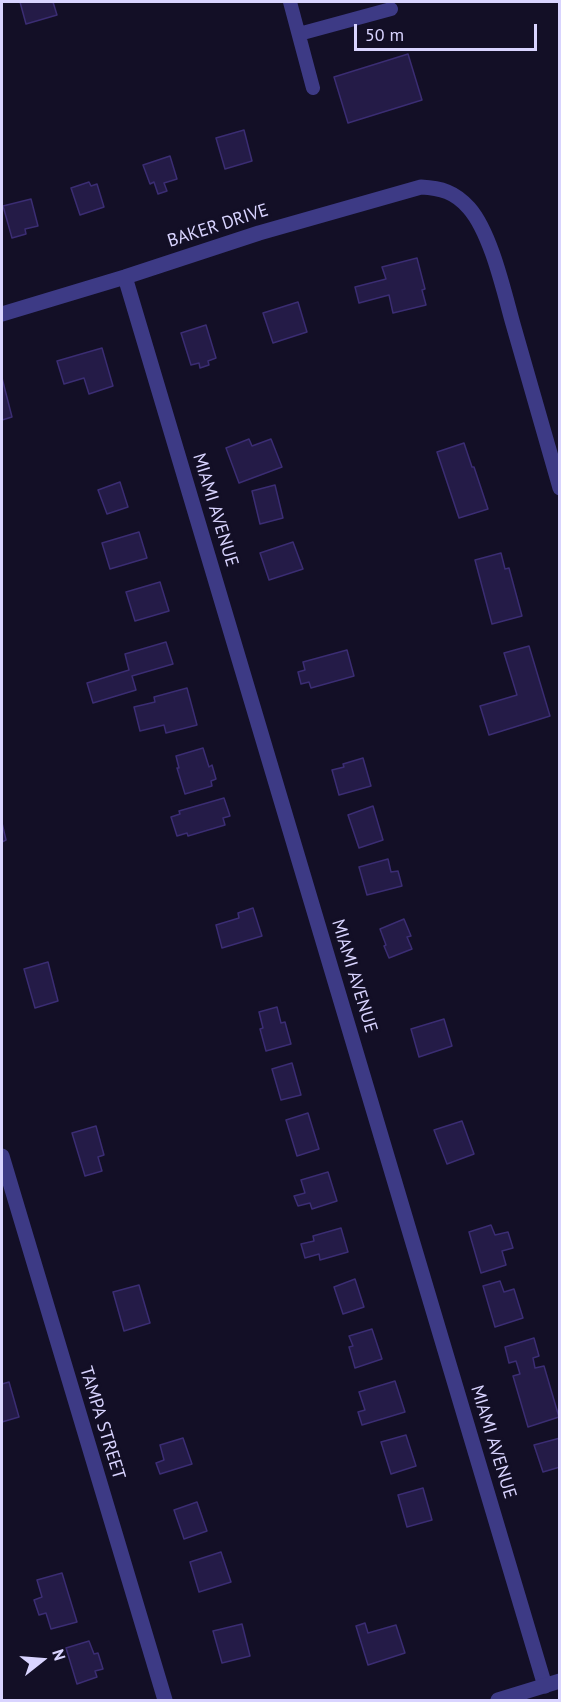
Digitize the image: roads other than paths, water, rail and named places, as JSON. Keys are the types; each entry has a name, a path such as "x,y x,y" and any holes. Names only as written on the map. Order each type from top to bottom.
{"street":[{"name":"BAKER DRIVE","path":"2,314 126,277 259,233 421,187 440,188 469,208 486,236 502,283 560,488"},
{"name":"MIAMI AVENUE","path":"126,277 552,1684"},
{"name":"TAMPA STREET","path":"2,1156 165,1701"},
{"path":"498,1701 552,1684"}],"lane":[{"path":"290,2 313,88"},
{"path":"299,34 391,9"}]}
